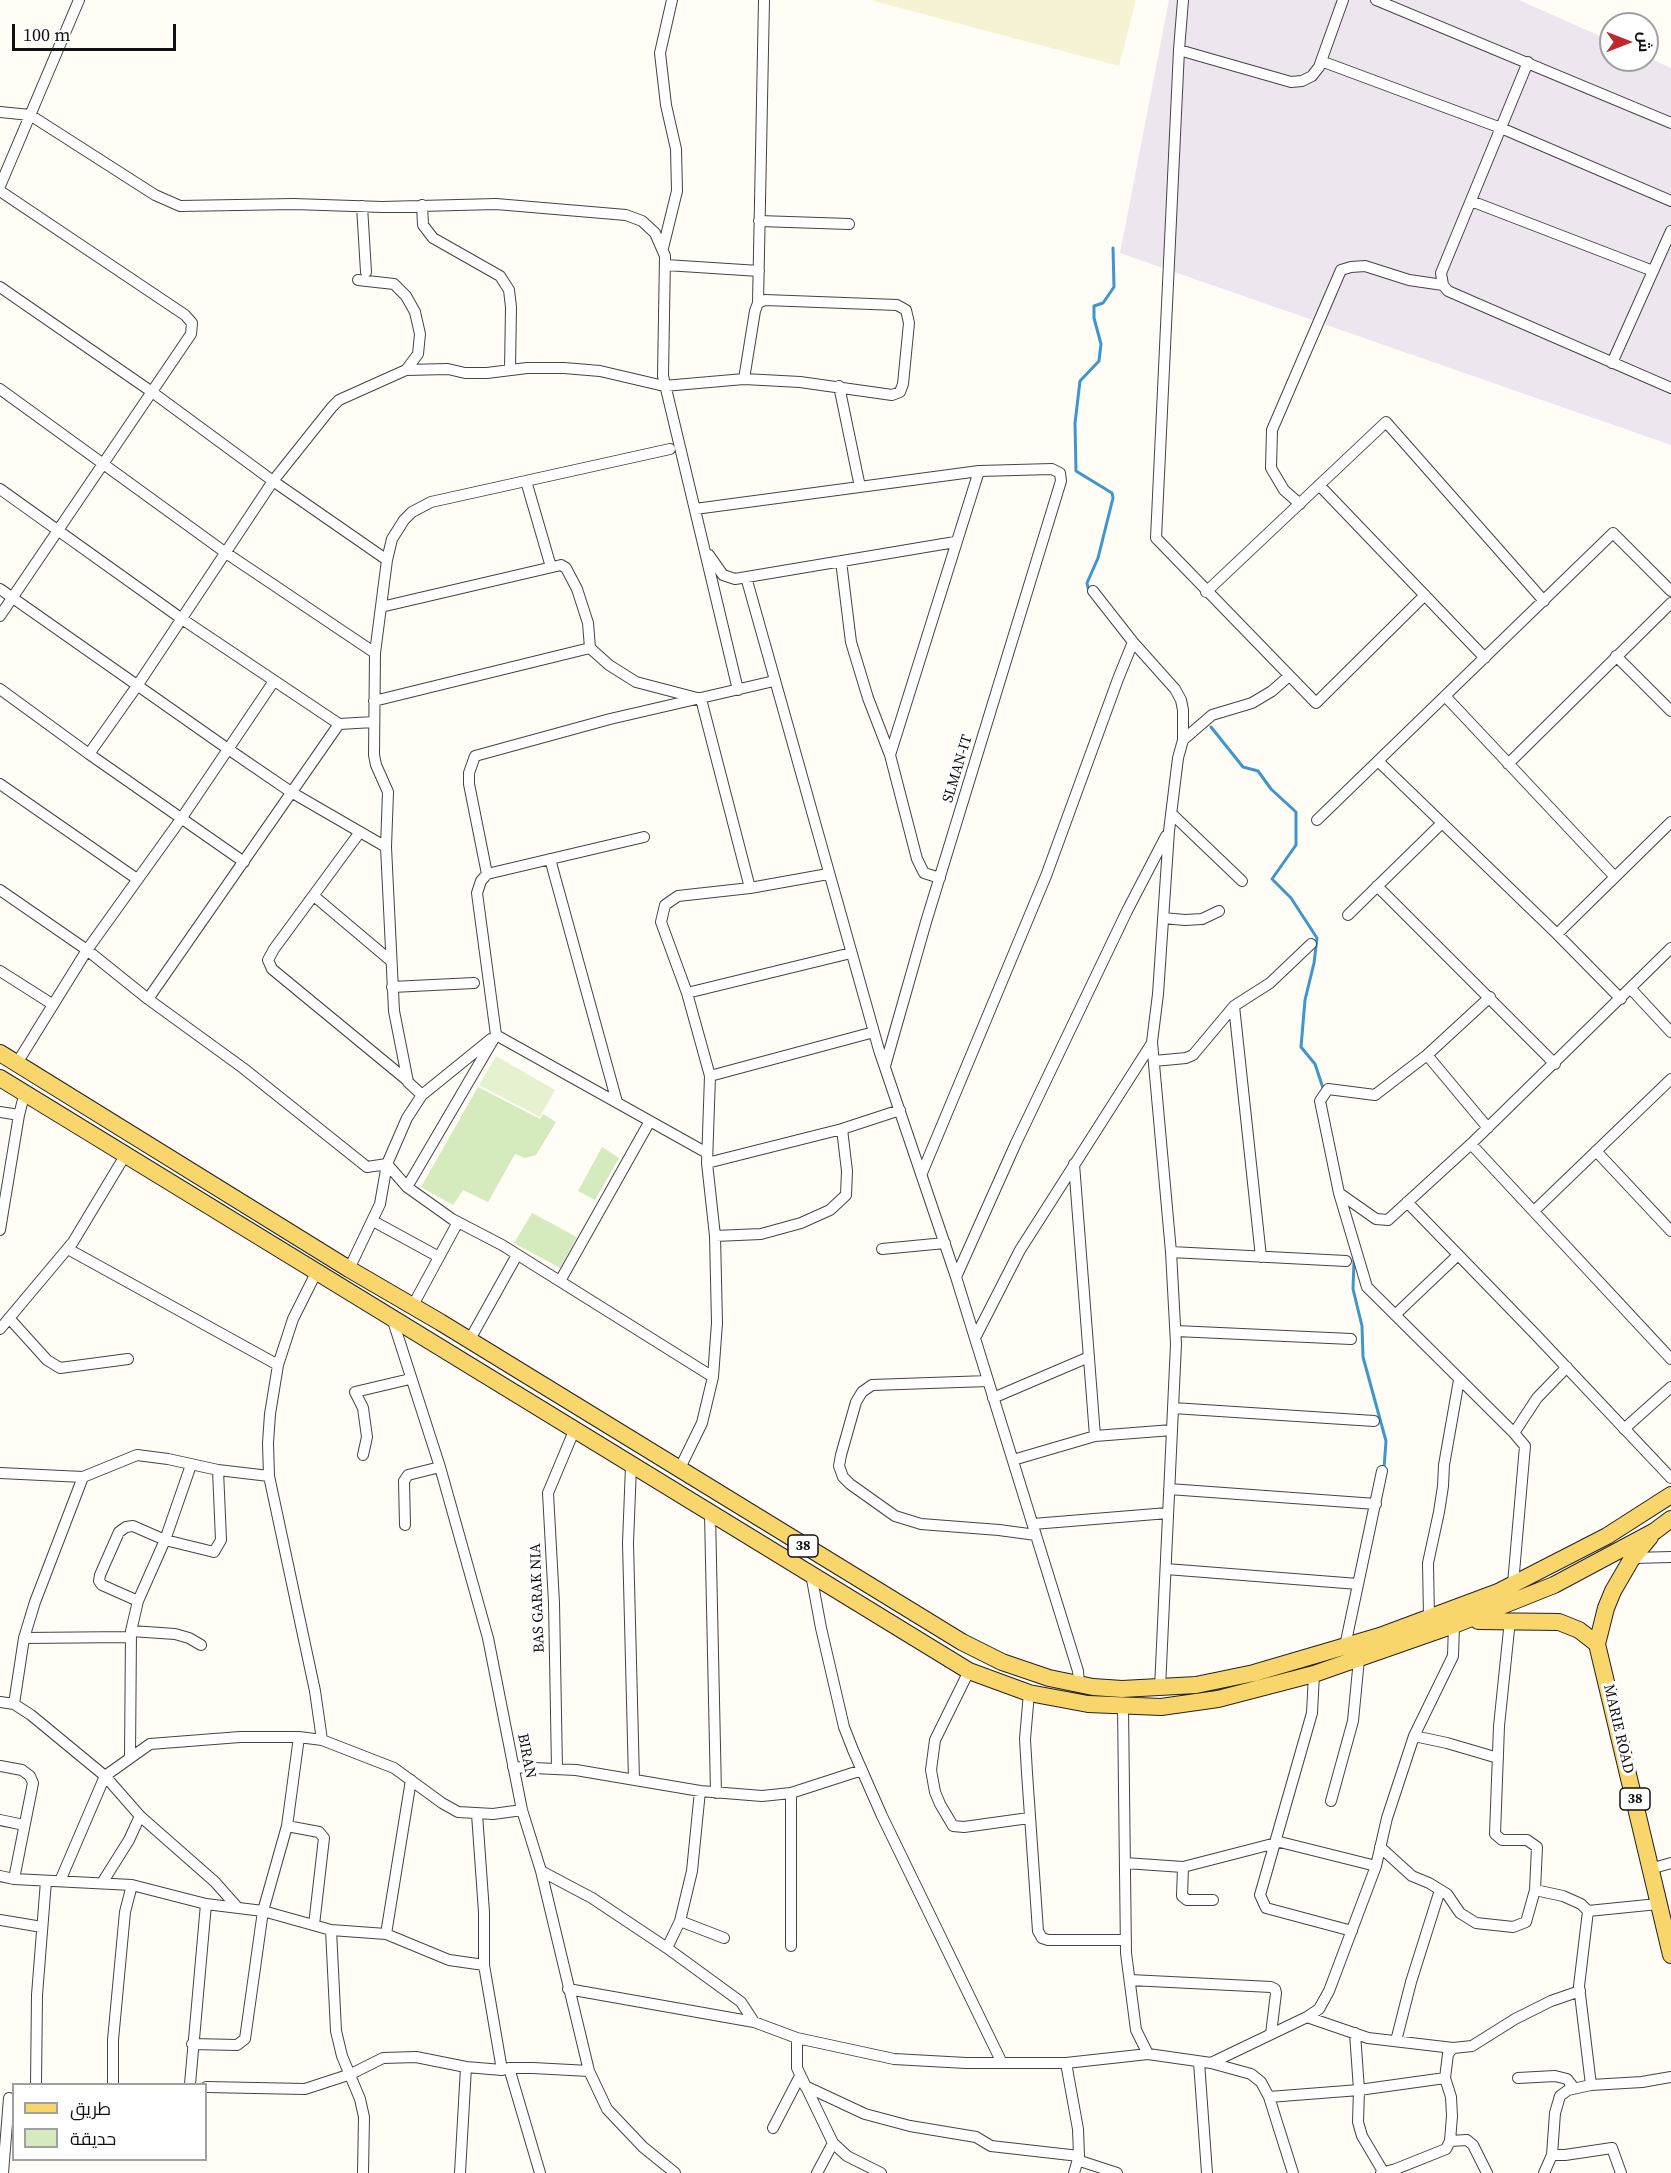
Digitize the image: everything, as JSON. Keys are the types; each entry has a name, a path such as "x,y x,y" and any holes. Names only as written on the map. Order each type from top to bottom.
{"main road":[{"name":"38","path":"0,1053 349,1269 440,1322 980,1652 1031,1672 1079,1684 1122,1689 1256,1681 1314,1674 1460,1623 1554,1586 1655,1531 1671,1519"},
{"name":"38","path":"0,1078 969,1671 1029,1693 1088,1704 1123,1707 1161,1707 1196,1703 1345,1646 1380,1636 1498,1592 1607,1536 1671,1495"},
{"path":"430,1340 441,1334 443,1330 440,1322"},
{"name":"38","path":"1460,1623 1510,1620 1559,1622 1579,1630 1597,1644 1606,1608 1613,1592 1634,1558 1655,1531"},
{"name":"MARIE ROAD","path":"1597,1644 1671,1955"},
{"path":"1196,1685 1204,1688 1207,1693 1205,1698 1196,1703"}],"street":[{"path":"0,186 79,0"},
{"path":"663,248 677,191 676,149 666,105 660,53 672,0"},
{"path":"744,379 758,303 764,0"},
{"path":"1183,0 1156,538 1316,703 1425,596"},
{"path":"1179,50 1291,82 1302,81 1312,76 1321,61 1343,0"},
{"path":"1376,0 1671,123"},
{"path":"1321,61 1501,128 1671,201"},
{"path":"1528,62 1441,273 1443,285 1448,291 1671,387"},
{"path":"0,112 30,115 171,204 190,207 294,204 362,206 496,204 626,214 649,226 663,248 666,265 662,361 664,386 738,690"},
{"path":"0,191 185,315 192,323 191,334 0,616"},
{"path":"1471,201 1653,271"},
{"path":"362,206 362,276 394,284 406,296 415,312 420,334 418,354 406,370"},
{"path":"422,206 423,225 434,238 500,276 508,290 511,307 510,370"},
{"path":"759,221 849,224"},
{"path":"1612,363 1671,231"},
{"path":"666,265 759,271"},
{"path":"1299,504 1284,490 1271,468 1272,430 1341,270 1365,266 1409,280 1443,285"},
{"path":"0,287 152,392 273,481 387,560"},
{"path":"89,754 273,481 339,400 406,370 448,369 465,373 564,368 600,371 664,386 744,379 838,386 892,395 900,392 903,384 909,323 906,310 897,305 765,300 758,303"},
{"path":"838,386 860,487"},
{"path":"0,389 226,553 375,653"},
{"path":"1206,592 1386,422 1544,601"},
{"path":"408,1082 398,1035 392,987 386,847 388,792 375,760 374,722 375,653 387,560 397,529 412,512 431,502 670,449"},
{"name":"SLMAN-IT","path":"885,1066 1061,481 1060,473 1052,469 979,471"},
{"path":"695,509 979,471 890,756"},
{"path":"526,481 551,567"},
{"path":"1319,485 1485,658"},
{"path":"0,489 182,619 339,724 374,722"},
{"path":"1317,820 1613,533 1671,591"},
{"path":"704,547 723,575 730,579 955,542"},
{"path":"841,561 851,642 868,698 890,756 920,867 924,873 940,878"},
{"path":"381,607 561,565 570,574 588,623 590,648 609,665 636,682 701,699"},
{"path":"746,577 874,1032 956,1276 1078,1671 1079,1684"},
{"path":"0,589 291,792 386,847"},
{"path":"1094,591 1133,642 1175,689 1181,700 1183,740 1169,831 1152,1042 1176,1331 1160,1688"},
{"path":"1508,764 1671,603"},
{"path":"922,1173 1046,876 1133,642"},
{"path":"374,701 590,648"},
{"path":"1616,656 1671,711"},
{"path":"1183,740 1212,715 1252,703 1272,691 1289,676"},
{"path":"17,1063 87,950 181,819 274,681"},
{"path":"487,874 469,784 469,773 475,756 610,720 774,681"},
{"path":"0,689 244,862"},
{"path":"1445,696 1615,877"},
{"path":"701,699 750,888"},
{"path":"148,999 339,724"},
{"path":"1378,761 1621,999"},
{"path":"0,784 137,879"},
{"path":"1172,814 1242,881"},
{"path":"1557,934 1671,822"},
{"path":"1348,915 1442,823"},
{"path":"956,1276 1127,911 1169,831"},
{"path":"360,832 268,960 272,969 422,1095"},
{"path":"407,1187 496,1035 477,893 481,881 487,874 644,837"},
{"path":"550,860 616,1102"},
{"path":"679,1470 702,1423 713,1377 717,1323 715,1236 707,1158 710,1076 687,993 662,921 665,905 678,896 750,888 828,874"},
{"path":"1377,886 1555,1064"},
{"path":"0,890 87,950 148,999 243,1068 367,1167 387,1164"},
{"path":"314,896 391,961"},
{"path":"1163,918 1185,921 1202,920 1219,911"},
{"path":"1154,1061 1194,1055 1234,1006 1270,982 1311,944"},
{"path":"1339,1193 1376,1219 1388,1220 1555,1064 1671,948"},
{"path":"687,993 851,953"},
{"path":"0,972 52,1004"},
{"path":"392,987 474,982"},
{"path":"1631,989 1671,1032"},
{"path":"1490,997 1427,1055 1375,1095 1328,1089 1320,1101 1339,1193 1367,1287 1525,1446 1513,1584"},
{"path":"1234,1006 1261,1257"},
{"path":"710,1076 874,1032"},
{"path":"496,1035 650,1121 707,1158 842,1129 900,1110"},
{"path":"349,1269 381,1204 387,1164 406,1118 422,1095 496,1035"},
{"path":"975,1338 1020,1250 1152,1042"},
{"path":"1427,1055 1488,1128"},
{"path":"1534,1211 1671,1079"},
{"path":"0,1230 3,1192 25,1092"},
{"path":"0,1112 19,1115"},
{"path":"560,1281 650,1121"},
{"path":"715,1236 762,1234 801,1223 830,1210 846,1195 847,1171 842,1129"},
{"path":"1471,1144 1671,1359"},
{"path":"1596,1151 1671,1231"},
{"path":"0,1329 68,1249 126,1154"},
{"path":"387,1164 407,1187 458,1222 518,1255 713,1377"},
{"path":"1074,1164 1095,1436"},
{"path":"1407,1202 1671,1478"},
{"path":"372,1221 439,1257"},
{"path":"412,1306 458,1222"},
{"path":"882,1249 945,1243"},
{"path":"68,1249 278,1365"},
{"path":"1171,1251 1346,1261"},
{"path":"470,1341 518,1255"},
{"path":"1395,1315 1458,1255"},
{"path":"316,1273 293,1319 278,1365 268,1443 269,1476 315,1691 321,1740"},
{"path":"9,1318 47,1360 60,1368 128,1359"},
{"name":"BIRAN","path":"392,1318 440,1467 488,1638 522,1810 541,1871 589,2071 607,2109 661,2169 675,2173"},
{"path":"1176,1331 1352,1339"},
{"path":"993,1398 1089,1357"},
{"path":"1514,1433 1536,1398 1567,1367"},
{"path":"363,1455 367,1437 363,1408 355,1392 410,1379"},
{"path":"1429,1618 1428,1563 1439,1512 1443,1465 1459,1380"},
{"path":"988,1381 872,1385 862,1392 856,1402 839,1466 843,1477 895,1516 921,1524 999,1530 1034,1529 1168,1514"},
{"path":"1624,1429 1671,1387"},
{"path":"1173,1408 1374,1421"},
{"path":"1013,1460 1095,1436 1172,1430"},
{"name":"BAS GARAK NIA","path":"557,1769 554,1603 548,1493 574,1431"},
{"path":"0,1473 83,1477 137,1455 218,1470 269,1476"},
{"path":"130,1757 130,1634 138,1601 165,1540 191,1465"},
{"path":"631,1466 628,1543 634,1780"},
{"path":"405,1525 404,1481 408,1475 440,1467"},
{"path":"138,1601 102,1585 99,1581 119,1532 126,1527 133,1526 165,1540 214,1552 220,1540 218,1470"},
{"path":"1345,1646 1382,1471"},
{"path":"14,1704 24,1638 51,1558 83,1477"},
{"path":"1169,1489 1376,1504"},
{"path":"710,1514 716,1793"},
{"path":"1634,1558 1671,1557"},
{"path":"1166,1569 1358,1584"},
{"path":"810,1574 844,1727 887,1826 1002,2063"},
{"path":"1380,1847 1412,1876 1447,1894 1460,1913 1476,1923 1513,1927 1526,1922 1535,1890 1537,1847 1527,1840 1503,1840 1495,1834 1505,1652 1510,1620"},
{"path":"1211,2063 1319,2009 1329,1991 1376,1866 1387,1818 1414,1736 1453,1656 1460,1623"},
{"path":"24,1638 175,1634 201,1645"},
{"path":"1331,1801 1353,1721 1359,1659"},
{"path":"969,1671 935,1740 931,1770 937,1798 953,1826 964,1827 1029,1818"},
{"path":"1314,1674 1312,1713 1260,1895 1266,1908 1352,1931"},
{"path":"1029,1693 1025,1740 1038,1931 1042,1938 1048,1940 1126,1940"},
{"path":"0,1702 14,1704 31,1715 105,1776 140,1816 215,1882 238,1908"},
{"path":"1123,1707 1126,1940 1136,2030 1148,2054"},
{"path":"1414,1736 1498,1758"},
{"path":"60,1881 105,1776 150,1744 240,1737 298,1737 321,1740 393,1768 458,1812 477,1814 522,1810"},
{"path":"192,2044 237,2045 245,2039 263,1911 287,1826 298,1737"},
{"path":"0,1766 22,1770 30,1776 33,1782 14,1879"},
{"path":"513,1767 576,1770 700,1791 762,1796 791,1793 862,1770"},
{"path":"386,1934 411,1780"},
{"path":"667,1948 680,1921 692,1871 700,1791"},
{"path":"791,1793 791,1946"},
{"path":"477,1814 484,1912 484,1965 506,2069 540,2173"},
{"path":"102,1883 129,1840 140,1816"},
{"path":"0,1820 24,1825"},
{"path":"287,1826 319,1832 324,1838 314,1925"},
{"path":"1125,1863 1183,1867 1280,1842 1376,1866"},
{"path":"1650,1869 1671,1863"},
{"path":"1183,1867 1182,1896 1187,1900 1213,1900"},
{"path":"541,1871 592,1898 667,1948 741,2002 754,2022"},
{"path":"0,1876 14,1879 132,1886 206,1904 263,1911 331,1930 386,1934 449,1960 484,1965"},
{"path":"36,2083 38,1995 46,1881"},
{"path":"113,2083 113,2040 125,1912 132,1886"},
{"path":"1396,2041 1411,1982 1440,1890"},
{"path":"1535,1890 1563,1896 1581,1904 1588,1911"},
{"path":"190,2083 206,1904"},
{"path":"1588,1911 1658,1904"},
{"path":"1588,1911 1580,1990 1591,2085"},
{"path":"0,1920 42,1927"},
{"path":"680,1921 724,1938"},
{"path":"331,1930 336,2031 342,2056 351,2074 364,2117 363,2173"},
{"path":"1130,1980 1271,1987 1276,1993 1271,2034"},
{"path":"568,1989 754,2022 797,2038 894,2059 1066,2063 1148,2054 1211,2063 1251,2074 1261,2082 1269,2097 1293,2173"},
{"path":"1307,2017 1368,2038 1453,2048 1472,2046 1515,2019 1580,1990"},
{"path":"1355,2033 1359,2090 1358,2122 1362,2136 1383,2173 1446,2149 1450,2141 1451,2097 1445,2078 1448,2054 1453,2048"},
{"path":"797,2038 797,2068 833,2143 847,2156 881,2173"},
{"path":"207,2087 304,2089 351,2074 383,2058 416,2057 466,2067 589,2071"},
{"path":"1199,2062 1208,2173"},
{"path":"1066,2063 1078,2129 1078,2158 1074,2173"},
{"path":"460,2173 466,2067"},
{"path":"1518,2078 1555,2076 1567,2079 1575,2088"},
{"path":"1544,2173 1552,2155 1555,2113 1560,2096 1568,2090 1591,2085 1642,2082 1671,2077"},
{"path":"1269,2097 1359,2090 1445,2078"},
{"path":"773,2128 803,2081"},
{"path":"803,2081 865,2114 910,2126 976,2137 991,2146 1035,2149 1078,2158 1117,2173"},
{"path":"3,2173 7,2098"},
{"path":"1450,2141 1467,2140 1473,2145 1487,2173"},
{"path":"816,2173 833,2143"},
{"path":"1552,2155 1612,2148 1621,2173"}],"shaded area":[{"path":"870,0 1136,0 1119,66"},
{"path":"1169,0 1519,0 1599,36 1599,72 1659,72 1659,62 1671,68 1671,445 1120,253"}],"green space":[{"path":"496,1056 555,1090 540,1117 479,1085"},
{"path":"478,1087 540,1119 543,1114 556,1122 536,1155 525,1158 515,1154 488,1202 463,1190 453,1205 421,1187"},
{"path":"602,1147 619,1158 595,1200 578,1191"},
{"path":"532,1213 577,1237 560,1268 514,1243"}],"waterway":[{"path":"1089,592 1087,583 1098,558 1113,498 1112,493 1076,471 1075,423 1080,381 1099,361 1101,344 1094,318 1094,306 1103,303 1114,287 1113,248"},
{"path":"1211,727 1243,767 1258,771 1271,789 1296,812 1296,845 1272,879 1291,898 1317,938 1314,963 1305,1000 1301,1047 1315,1064 1324,1091"},
{"path":"1354,1260 1353,1289 1362,1326 1363,1357 1386,1441 1384,1468"}]}
